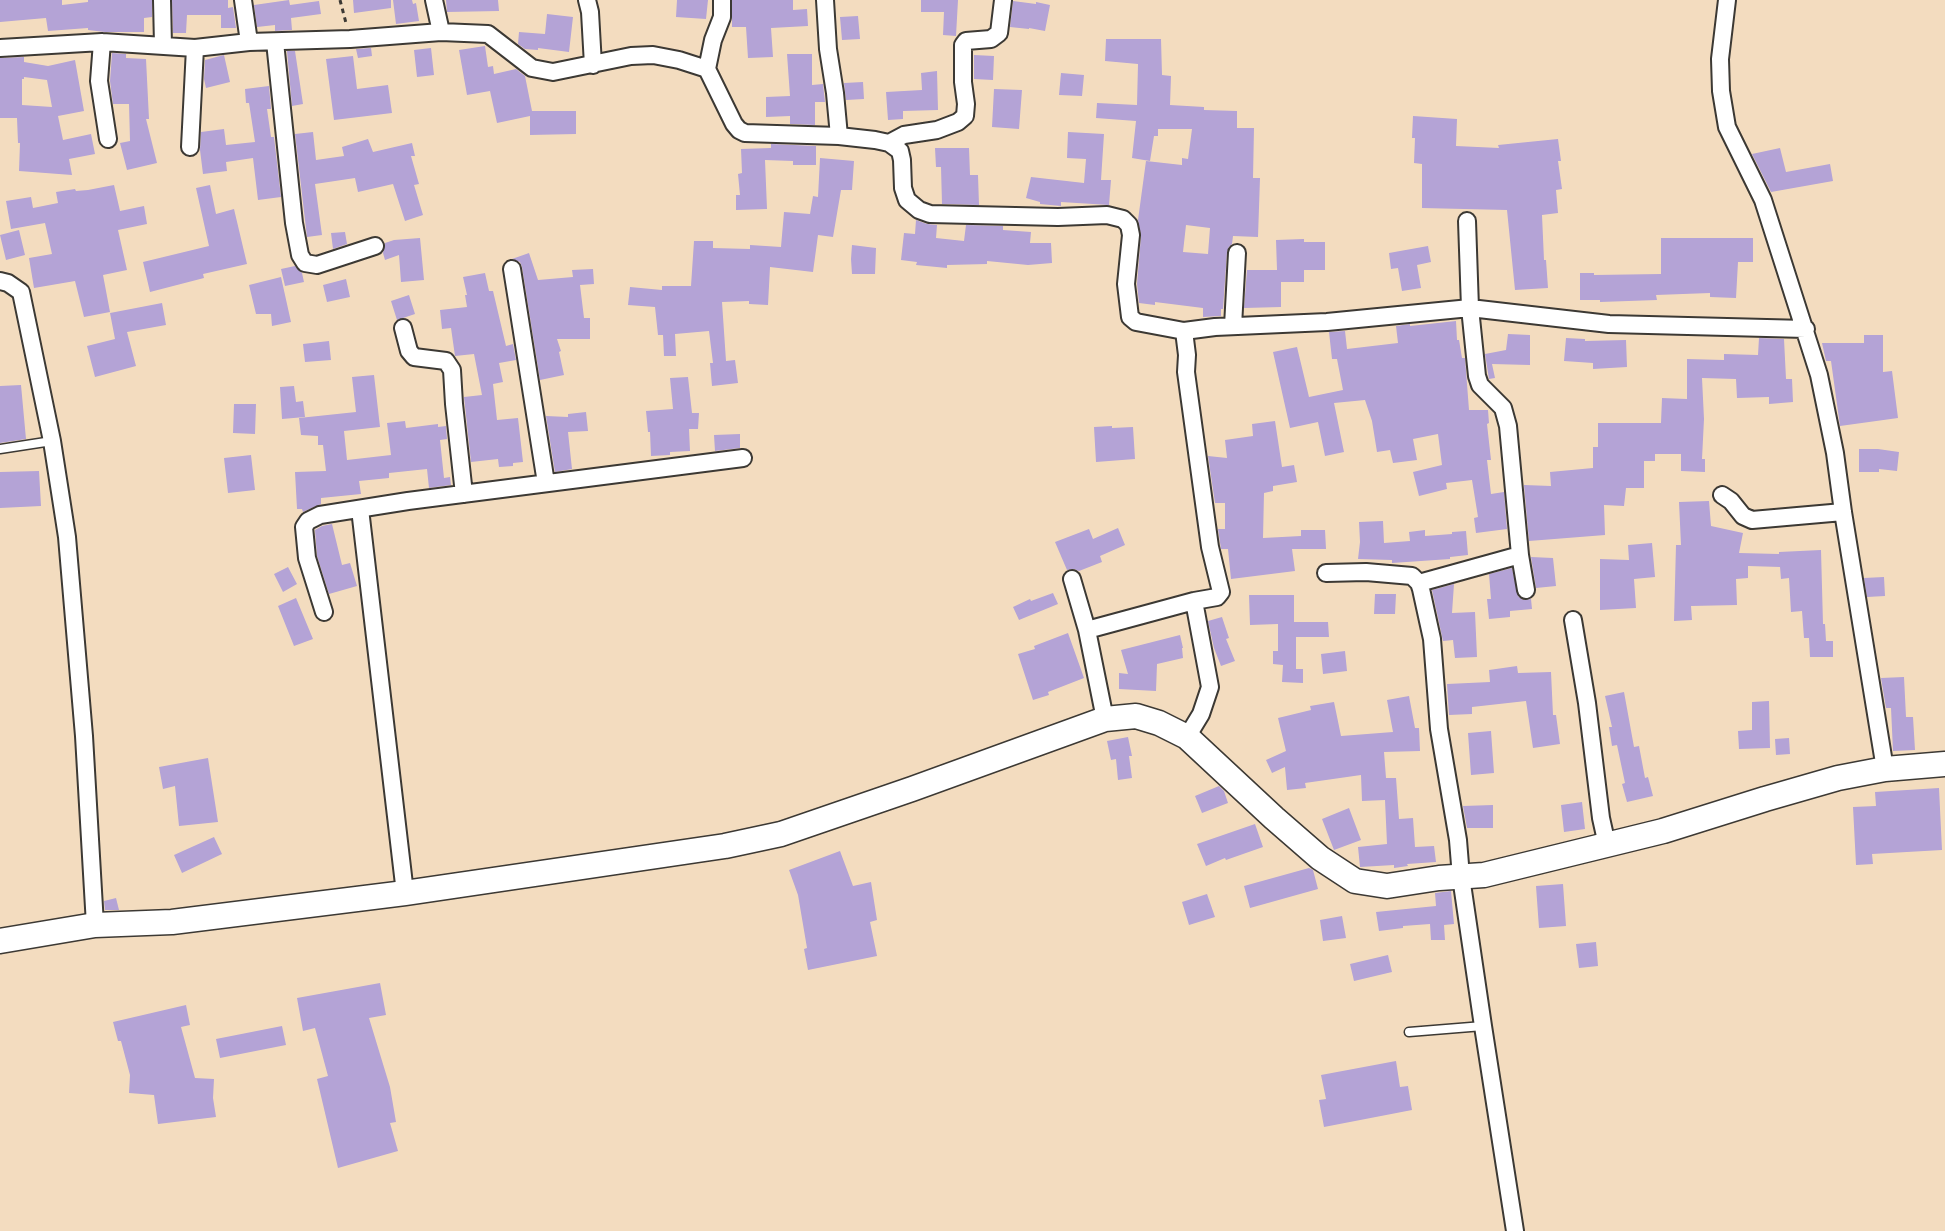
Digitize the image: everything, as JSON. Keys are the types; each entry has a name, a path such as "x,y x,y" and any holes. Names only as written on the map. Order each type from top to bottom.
{"street":[{"path":"162,0 163,45"},
{"path":"243,0 249,42"},
{"path":"434,0 441,32"},
{"path":"587,0 590,12 593,65"},
{"path":"722,0 722,17 713,40 707,69 739,130 746,133 838,136 889,143 900,152 903,188 907,200 919,210 930,214 1058,217 1107,215 1123,219 1129,225 1131,235 1126,284 1128,311 1136,322 1184,331 1233,326 1327,322 1470,308 1609,324 1806,329"},
{"path":"825,0 838,136"},
{"path":"889,143 904,135 937,130 958,122 965,116 963,45 966,41 991,39 999,33 1003,0"},
{"path":"1727,0 1720,59 1721,91 1727,127 1764,200 1819,375 1833,442 1886,769"},
{"path":"0,48 102,42 195,48 249,42 350,39 441,32 488,34 532,68 553,72 631,56 653,55 707,69"},
{"path":"102,42 99,81 108,140"},
{"path":"275,42 294,223 300,255 305,263 316,265 375,246"},
{"path":"190,147 195,48"},
{"path":"1467,221 1470,308 1477,376 1480,384 1503,408 1508,426 1520,555 1526,590"},
{"path":"1233,326 1238,253"},
{"path":"512,269 546,483"},
{"path":"0,281 8,283 21,292 52,441 67,537 84,736 95,925"},
{"path":"403,328 409,351 414,357 446,361 452,370 464,494"},
{"path":"1087,630 1217,597 1221,592 1210,547 1186,372 1187,355 1184,331"},
{"path":"324,612 307,558 304,527 308,520 320,514 743,458"},
{"path":"1722,495 1731,501 1743,516 1752,520 1843,512"},
{"path":"360,509 405,893"},
{"path":"1419,583 1520,555"},
{"path":"1326,573 1366,572 1412,576 1419,583 1432,639 1439,729 1458,840 1461,877 1515,1231"},
{"path":"1072,579 1087,630 1105,718"},
{"path":"1187,737 1201,714 1210,687 1194,601"},
{"path":"1573,620 1607,846"},
{"path":"0,941 95,925 172,922 405,893 725,846 781,834 1105,718 1136,716 1159,723 1187,737 1320,858 1355,881 1387,886 1484,875 1663,831 1838,778 1886,769 1945,764"}],"lane":[{"path":"0,449 52,441"},
{"path":"1409,1032 1483,1026"}],"path":[{"path":"340,0 350,39"}],"building":[{"path":"0,0 62,0 62,5 88,2 88,0 152,0 152,17 144,18 144,32 105,32 88,30 88,28 48,31 46,18 0,22"},
{"path":"172,0 228,0 228,8 233,7 236,28 221,28 221,15 187,15 186,33 173,33"},
{"path":"289,0 290,5 319,1 321,14 291,18 292,30 275,31 275,25 257,27 254,5"},
{"path":"353,0 391,0 391,8 354,13"},
{"path":"393,0 412,0 413,4 416,3 419,21 396,24"},
{"path":"446,0 498,0 499,11 447,12"},
{"path":"677,0 708,0 706,19 676,17"},
{"path":"732,0 793,0 793,10 807,9 808,26 771,28 773,57 748,58 746,27 732,27"},
{"path":"921,0 958,0 956,36 943,35 944,12 921,12"},
{"path":"1013,1 1050,5 1045,31 1010,27"},
{"path":"547,14 573,17 569,52 538,48 538,50 525,49 518,44 519,32 545,34"},
{"path":"858,16 860,39 842,40 840,17"},
{"path":"1106,39 1161,39 1162,75 1171,76 1170,105 1204,107 1204,110 1237,111 1237,128 1254,128 1253,178 1260,178 1258,237 1233,236 1232,244 1227,252 1221,316 1203,317 1203,308 1155,302 1155,305 1139,303 1137,284 1141,236 1138,220 1146,161 1182,165 1182,158 1188,159 1192,129 1158,129 1158,136 1154,136 1150,161 1132,158 1136,121 1096,118 1097,103 1137,105 1138,64 1105,61","holes":["1186,225 1210,228 1208,254 1183,252"]},
{"path":"485,46 488,67 493,66 494,74 516,69 525,76 532,111 576,111 576,134 530,135 530,116 497,123 490,91 467,95 459,50"},
{"path":"371,48 372,56 358,58 356,49"},
{"path":"431,48 434,75 417,77 414,50"},
{"path":"287,51 295,51 303,104 292,106"},
{"path":"112,53 126,54 126,58 146,59 149,119 146,119 157,163 127,170 120,143 130,141 129,104 113,104 110,81"},
{"path":"787,54 812,54 812,85 823,84 825,102 815,102 815,125 790,124 790,116 766,117 766,97 790,96"},
{"path":"224,55 230,82 206,88 205,60"},
{"path":"974,55 994,56 993,80 974,79"},
{"path":"353,56 357,89 388,85 392,113 334,120 326,59"},
{"path":"24,57 24,62 48,66 75,60 84,111 58,116 63,140 91,134 95,154 69,159 72,175 19,171 20,143 18,143 17,118 0,118 0,58","holes":["24,77 47,80 52,107 22,105 22,79"]},
{"path":"937,71 938,110 903,111 903,119 888,120 886,92 922,90 921,73"},
{"path":"1061,73 1084,75 1082,96 1059,95"},
{"path":"863,82 864,99 846,100 844,83"},
{"path":"269,86 271,109 267,109 271,137 274,137 281,197 258,200 253,158 226,162 227,171 203,174 200,150 201,132 224,129 226,145 255,142 245,89"},
{"path":"994,89 1022,90 1019,129 992,127"},
{"path":"1413,116 1457,119 1456,146 1499,148 1498,145 1558,139 1562,189 1556,190 1558,213 1542,215 1548,288 1515,290 1507,210 1422,208 1422,164 1414,163"},
{"path":"313,132 316,160 344,156 342,147 368,139 373,152 412,143 415,156 411,156 419,184 414,185 423,215 405,221 393,184 358,192 355,178 315,184 322,235 307,237 295,134"},
{"path":"1068,132 1104,134 1101,180 1111,180 1109,205 1061,202 1061,206 1040,204 1040,202 1026,198 1031,177 1084,183 1086,159 1067,158"},
{"path":"771,144 816,146 816,165 793,165 793,161 765,160 767,209 736,210 736,195 740,195 738,174 742,173 741,149 771,148"},
{"path":"935,148 969,148 970,175 978,175 979,205 942,204 941,167 936,167"},
{"path":"1780,148 1786,172 1830,164 1833,181 1771,192 1752,154"},
{"path":"820,158 854,161 852,190 841,190 833,237 818,235 813,272 770,267 768,305 749,304 749,301 722,302 726,361 735,360 738,383 712,386 710,363 713,363 709,331 675,334 676,356 664,356 663,335 658,335 655,307 628,305 630,287 662,290 662,286 691,286 694,241 713,241 713,248 750,249 750,245 781,247 784,212 810,214 813,196 818,197"},
{"path":"114,185 120,211 144,206 147,224 118,230 127,270 103,275 110,312 84,317 75,281 34,288 29,258 52,254 45,223 11,229 6,201 31,197 33,208 58,203 56,192 75,189 76,191 88,190"},
{"path":"210,185 216,214 234,209 247,264 203,274 204,278 150,292 143,262 209,246 196,188"},
{"path":"916,220 937,225 936,238 964,241 966,225 1003,226 1003,230 1031,232 1030,243 1051,243 1052,263 1028,265 987,261 987,264 947,265 947,268 916,265 917,262 901,260 904,233 915,234"},
{"path":"19,230 25,255 6,260 0,235"},
{"path":"345,232 347,244 333,249 331,233"},
{"path":"420,238 424,280 401,282 399,255 385,260 383,253 385,243"},
{"path":"1661,238 1753,238 1753,262 1738,262 1736,298 1710,297 1710,293 1656,295 1657,300 1600,302 1600,300 1580,300 1580,273 1594,273 1594,275 1661,274"},
{"path":"1304,239 1304,242 1325,242 1325,270 1304,270 1304,282 1281,282 1281,307 1244,308 1247,270 1277,270 1276,240"},
{"path":"852,245 876,248 875,274 852,274"},
{"path":"1428,246 1431,262 1417,265 1421,288 1402,291 1398,268 1391,269 1389,253"},
{"path":"529,253 538,280 573,277 572,270 593,269 594,284 580,285 584,318 590,318 590,339 557,339 564,375 540,380 522,267 520,262 512,259"},
{"path":"295,266 302,273 304,282 285,286 281,269"},
{"path":"485,273 489,291 493,291 506,346 513,344 516,360 499,363 503,382 493,384 497,420 518,418 523,462 513,463 513,466 499,467 498,459 471,462 464,397 482,395 474,354 455,356 451,328 442,329 440,310 467,307 463,277"},
{"path":"281,277 291,322 272,326 271,314 256,314 249,285"},
{"path":"346,279 350,297 327,302 323,285"},
{"path":"409,295 415,314 397,320 391,301"},
{"path":"162,303 166,325 127,332 136,366 95,377 87,346 115,339 110,313"},
{"path":"1456,321 1457,340 1459,340 1462,358 1465,358 1469,410 1488,410 1489,423 1487,424 1491,460 1487,460 1491,494 1504,492 1507,529 1476,533 1474,518 1478,517 1472,480 1446,483 1447,489 1419,496 1413,472 1442,465 1438,434 1413,439 1417,460 1393,463 1390,450 1377,452 1372,421 1365,400 1334,403 1344,452 1325,456 1318,422 1290,428 1273,352 1297,347 1309,397 1343,390 1337,359 1332,359 1329,332 1345,331 1347,349 1398,343 1396,326"},
{"path":"1508,334 1530,335 1530,365 1492,364 1495,378 1489,379 1485,354 1506,350"},
{"path":"1864,335 1883,335 1883,372 1892,371 1898,418 1840,426 1831,361 1826,361 1822,343 1864,343"},
{"path":"1566,338 1585,339 1585,341 1626,340 1627,367 1593,369 1593,363 1564,361"},
{"path":"1759,338 1784,339 1786,379 1792,379 1793,402 1769,404 1769,397 1737,398 1736,379 1702,378 1704,419 1702,459 1705,459 1705,472 1681,471 1681,454 1655,454 1655,461 1644,461 1644,488 1626,488 1624,506 1604,505 1605,535 1529,541 1524,485 1551,486 1550,472 1593,468 1593,447 1598,447 1598,423 1661,423 1662,398 1687,399 1687,359 1724,360 1724,354 1758,355"},
{"path":"329,341 331,360 305,362 303,344"},
{"path":"374,375 380,427 344,431 347,460 391,455 387,423 405,421 406,428 438,424 438,427 446,426 447,439 440,440 444,478 450,477 451,485 429,488 427,469 389,473 389,478 359,481 361,494 321,498 321,504 303,512 302,509 297,509 295,472 326,471 323,445 318,445 318,436 301,435 299,418 356,412 352,377"},
{"path":"688,377 692,413 699,413 698,429 689,429 690,451 651,456 646,411 673,409 670,378"},
{"path":"21,385 26,439 0,443 0,386"},
{"path":"294,386 296,402 303,401 305,417 282,419 280,387"},
{"path":"234,404 256,404 255,434 233,433"},
{"path":"586,412 588,431 568,432 572,469 555,472 546,416 568,417 568,414"},
{"path":"1275,421 1282,467 1294,465 1297,482 1273,486 1273,491 1264,493 1263,538 1301,536 1301,530 1325,530 1326,549 1292,549 1295,571 1231,579 1228,549 1221,549 1218,529 1225,529 1225,503 1215,503 1208,456 1227,458 1225,440 1253,436 1252,424"},
{"path":"1112,426 1112,428 1133,427 1135,459 1096,462 1094,427"},
{"path":"740,434 740,448 715,451 714,435"},
{"path":"1859,449 1899,452 1897,471 1879,469 1879,472 1859,472"},
{"path":"251,455 255,490 228,493 224,458"},
{"path":"39,471 41,506 0,508 0,472"},
{"path":"1709,501 1711,526 1743,533 1739,553 1779,554 1779,552 1821,550 1823,624 1825,624 1826,641 1833,641 1833,657 1810,657 1809,638 1804,638 1802,611 1791,612 1789,578 1781,579 1780,567 1748,566 1748,578 1736,579 1737,605 1691,606 1692,620 1674,621 1676,545 1681,545 1679,502"},
{"path":"1383,521 1384,543 1410,541 1409,532 1425,530 1425,536 1466,531 1468,555 1450,557 1450,559 1392,563 1392,560 1358,559 1359,522"},
{"path":"332,524 342,565 350,563 357,586 329,594 317,556 315,530"},
{"path":"1118,528 1125,545 1100,556 1102,562 1079,571 1067,570 1055,542 1089,529 1093,539"},
{"path":"1652,543 1655,577 1634,579 1636,608 1600,610 1600,559 1629,560 1628,545"},
{"path":"1531,557 1553,558 1556,586 1536,588"},
{"path":"288,567 297,584 283,592 274,574"},
{"path":"1512,568 1518,596 1523,600 1531,599 1532,609 1510,611 1510,617 1489,619 1487,599 1491,599 1489,574"},
{"path":"1884,577 1885,596 1867,597 1864,578"},
{"path":"1454,584 1452,613 1475,612 1477,657 1455,658 1453,640 1443,641 1432,590"},
{"path":"1053,593 1058,604 1019,620 1013,607 1030,599 1031,601"},
{"path":"1375,594 1396,594 1395,614 1374,614"},
{"path":"1249,595 1294,595 1294,622 1328,622 1329,637 1296,637 1296,669 1303,669 1303,683 1282,682 1283,665 1273,664 1273,651 1278,651 1278,624 1250,625"},
{"path":"296,598 313,639 294,646 278,606"},
{"path":"1222,617 1229,638 1226,639 1235,661 1221,666 1208,621"},
{"path":"1068,633 1084,678 1033,700 1018,654 1035,649 1034,646"},
{"path":"1180,635 1183,658 1157,664 1156,691 1119,689 1119,673 1128,674 1121,650"},
{"path":"1345,651 1347,671 1323,674 1321,654"},
{"path":"1517,666 1518,673 1551,672 1553,715 1556,715 1560,744 1533,748 1526,701 1472,707 1472,714 1449,715 1447,684 1490,682 1489,670"},
{"path":"1904,677 1906,717 1913,717 1915,750 1893,751 1891,708 1886,708 1881,678"},
{"path":"1624,692 1634,747 1639,746 1645,778 1648,777 1653,796 1627,802 1622,784 1625,783 1617,745 1612,746 1609,727 1612,727 1605,696"},
{"path":"1409,696 1415,728 1419,728 1420,751 1384,752 1386,778 1396,778 1399,819 1413,818 1415,847 1434,846 1436,862 1407,864 1408,866 1394,868 1394,865 1360,867 1358,847 1387,844 1385,800 1362,801 1361,775 1305,783 1306,788 1287,790 1285,767 1272,773 1266,760 1286,751 1278,718 1311,710 1310,706 1334,702 1341,736 1393,732 1387,700"},
{"path":"1769,701 1770,748 1739,749 1738,731 1752,730 1752,702"},
{"path":"1491,731 1494,773 1471,775 1468,733"},
{"path":"1128,737 1132,756 1129,756 1132,778 1118,780 1116,759 1111,760 1107,741"},
{"path":"1789,738 1790,754 1776,755 1775,739"},
{"path":"208,758 218,822 179,826 175,786 163,789 159,767"},
{"path":"1219,786 1224,791 1228,803 1202,813 1195,796"},
{"path":"1939,788 1942,850 1872,854 1873,864 1856,865 1853,807 1876,806 1875,792"},
{"path":"1582,802 1585,829 1564,832 1561,805"},
{"path":"1493,805 1493,828 1467,828 1463,806"},
{"path":"1349,808 1361,840 1334,850 1322,819"},
{"path":"1255,824 1263,847 1206,866 1197,844"},
{"path":"214,837 222,854 182,873 174,855"},
{"path":"840,851 853,886 871,882 877,920 870,922 877,956 808,970 804,949 807,948 798,895 789,870"},
{"path":"1309,868 1313,870 1318,889 1250,908 1244,886"},
{"path":"1563,884 1566,926 1539,928 1536,886"},
{"path":"1451,891 1454,924 1444,925 1445,940 1431,940 1430,924 1379,931 1376,912 1436,906 1435,893"},
{"path":"1207,894 1215,917 1189,925 1182,902"},
{"path":"116,898 119,910 105,910 104,901"},
{"path":"1342,916 1346,938 1323,941 1320,920"},
{"path":"1596,942 1598,966 1579,968 1576,944"},
{"path":"1388,955 1392,972 1354,981 1350,964"},
{"path":"380,983 386,1015 369,1018 390,1087 396,1122 390,1123 398,1151 338,1168 317,1079 328,1076 315,1028 303,1031 297,998"},
{"path":"186,1005 190,1025 181,1027 195,1078 214,1079 213,1098 216,1117 158,1124 154,1095 129,1093 130,1075 121,1041 118,1041 113,1022"},
{"path":"282,1026 286,1045 220,1058 216,1039"},
{"path":"1396,1061 1400,1087 1408,1086 1412,1110 1324,1127 1319,1100 1326,1099 1321,1075"}]}
